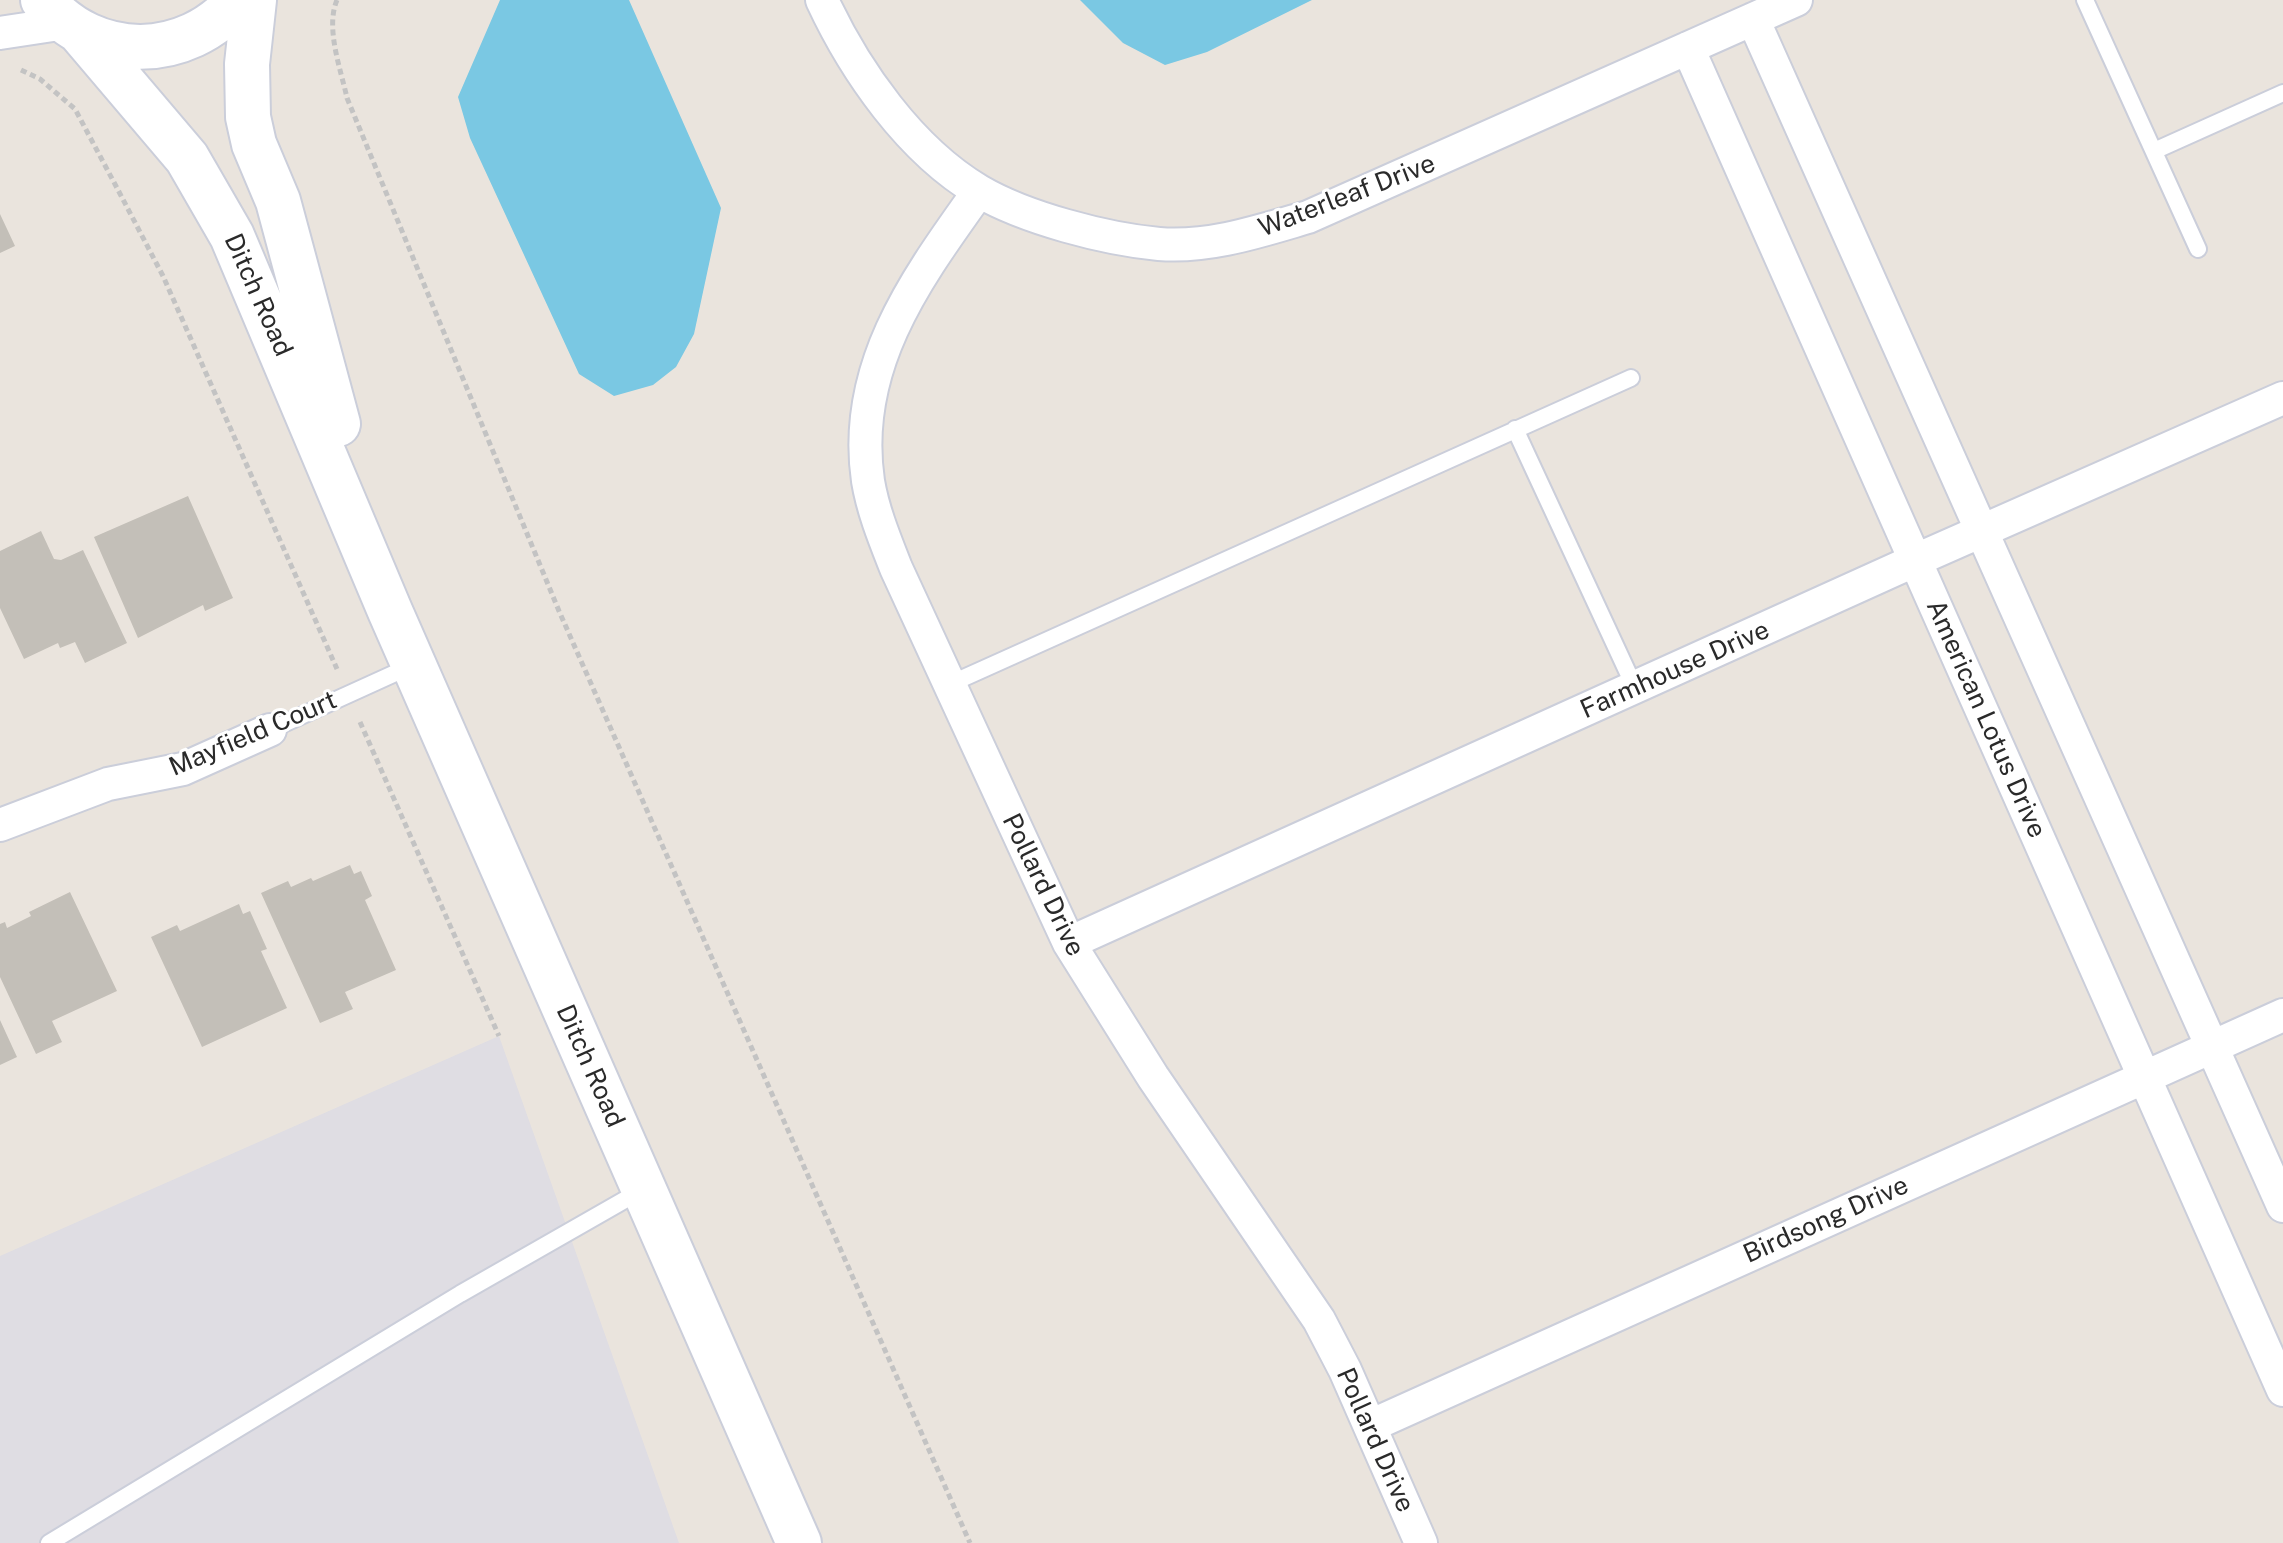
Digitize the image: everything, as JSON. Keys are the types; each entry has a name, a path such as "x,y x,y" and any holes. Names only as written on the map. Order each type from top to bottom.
{"street":[{"path":"0,33 63,19 105,43 131,48 158,47 184,41 208,29 238,0"},
{"name":"Ditch Road","path":"254,0 247,64 248,117 254,144 283,216 381,589"},
{"name":"Waterleaf Drive","path":"822,0 850,53 902,122 936,157 979,191 1088,231 1160,244 1230,239 1308,217 1382,187 1796,0"},
{"name":"Ditch Road","path":"63,19 187,158 208,190 253,280 413,665 799,1543"},
{"path":"1753,19 2283,1206"},
{"name":"American Lotus Drive","path":"1688,48 2283,1390"},
{"name":"Pollard Drive","path":"979,191 938,248 891,326 878,370 867,448 868,481 879,522 1069,943 1153,1077 1319,1320 1421,1543"},
{"name":"Farmhouse Drive","path":"1069,943 1916,560 2283,398"},
{"name":"Mayfield Court","path":"0,825 108,784 183,769 270,730"},
{"name":"Birdsong Drive","path":"1370,1426 2283,1015"}],"lane":[{"path":"2085,0 2198,249"},
{"path":"2154,151 2283,93"},
{"path":"950,684 1631,378"},
{"path":"1515,429 1635,688"},
{"name":"Mayfield Court","path":"270,730 413,665"},
{"path":"49,1543 460,1294 644,1189"}],"path":[{"path":"337,0 333,8 336,47 353,113 559,611 970,1543"},
{"path":"9,67 40,79 75,109 163,276 499,1036"}],"shaded area":[{"path":"499,1036 679,1543 0,1543 0,1256"}],"water":[{"path":"500,0 629,0 721,208 694,334 676,367 653,385 614,396 579,374 470,138 458,97"},
{"path":"1080,0 1312,0 1207,52 1165,65 1123,43"}],"building":[{"path":"0,214 15,246 0,253"},
{"path":"188,496 233,598 205,611 203,605 138,638 94,537"},
{"path":"41,531 54,559 61,560 83,550 127,643 85,663 75,642 60,648 58,643 24,659 0,608 0,551"},
{"path":"350,865 354,874 361,871 372,896 365,900 396,970 345,992 353,1009 320,1023 261,893 288,881 291,887 311,878 313,881"},
{"path":"70,892 117,991 52,1021 62,1042 36,1054 0,977 0,924 5,922 7,928 31,916 29,912"},
{"path":"239,904 243,914 250,911 267,949 261,951 287,1008 202,1047 151,937 177,925 180,931"},
{"path":"0,1020 17,1057 0,1065"}]}
